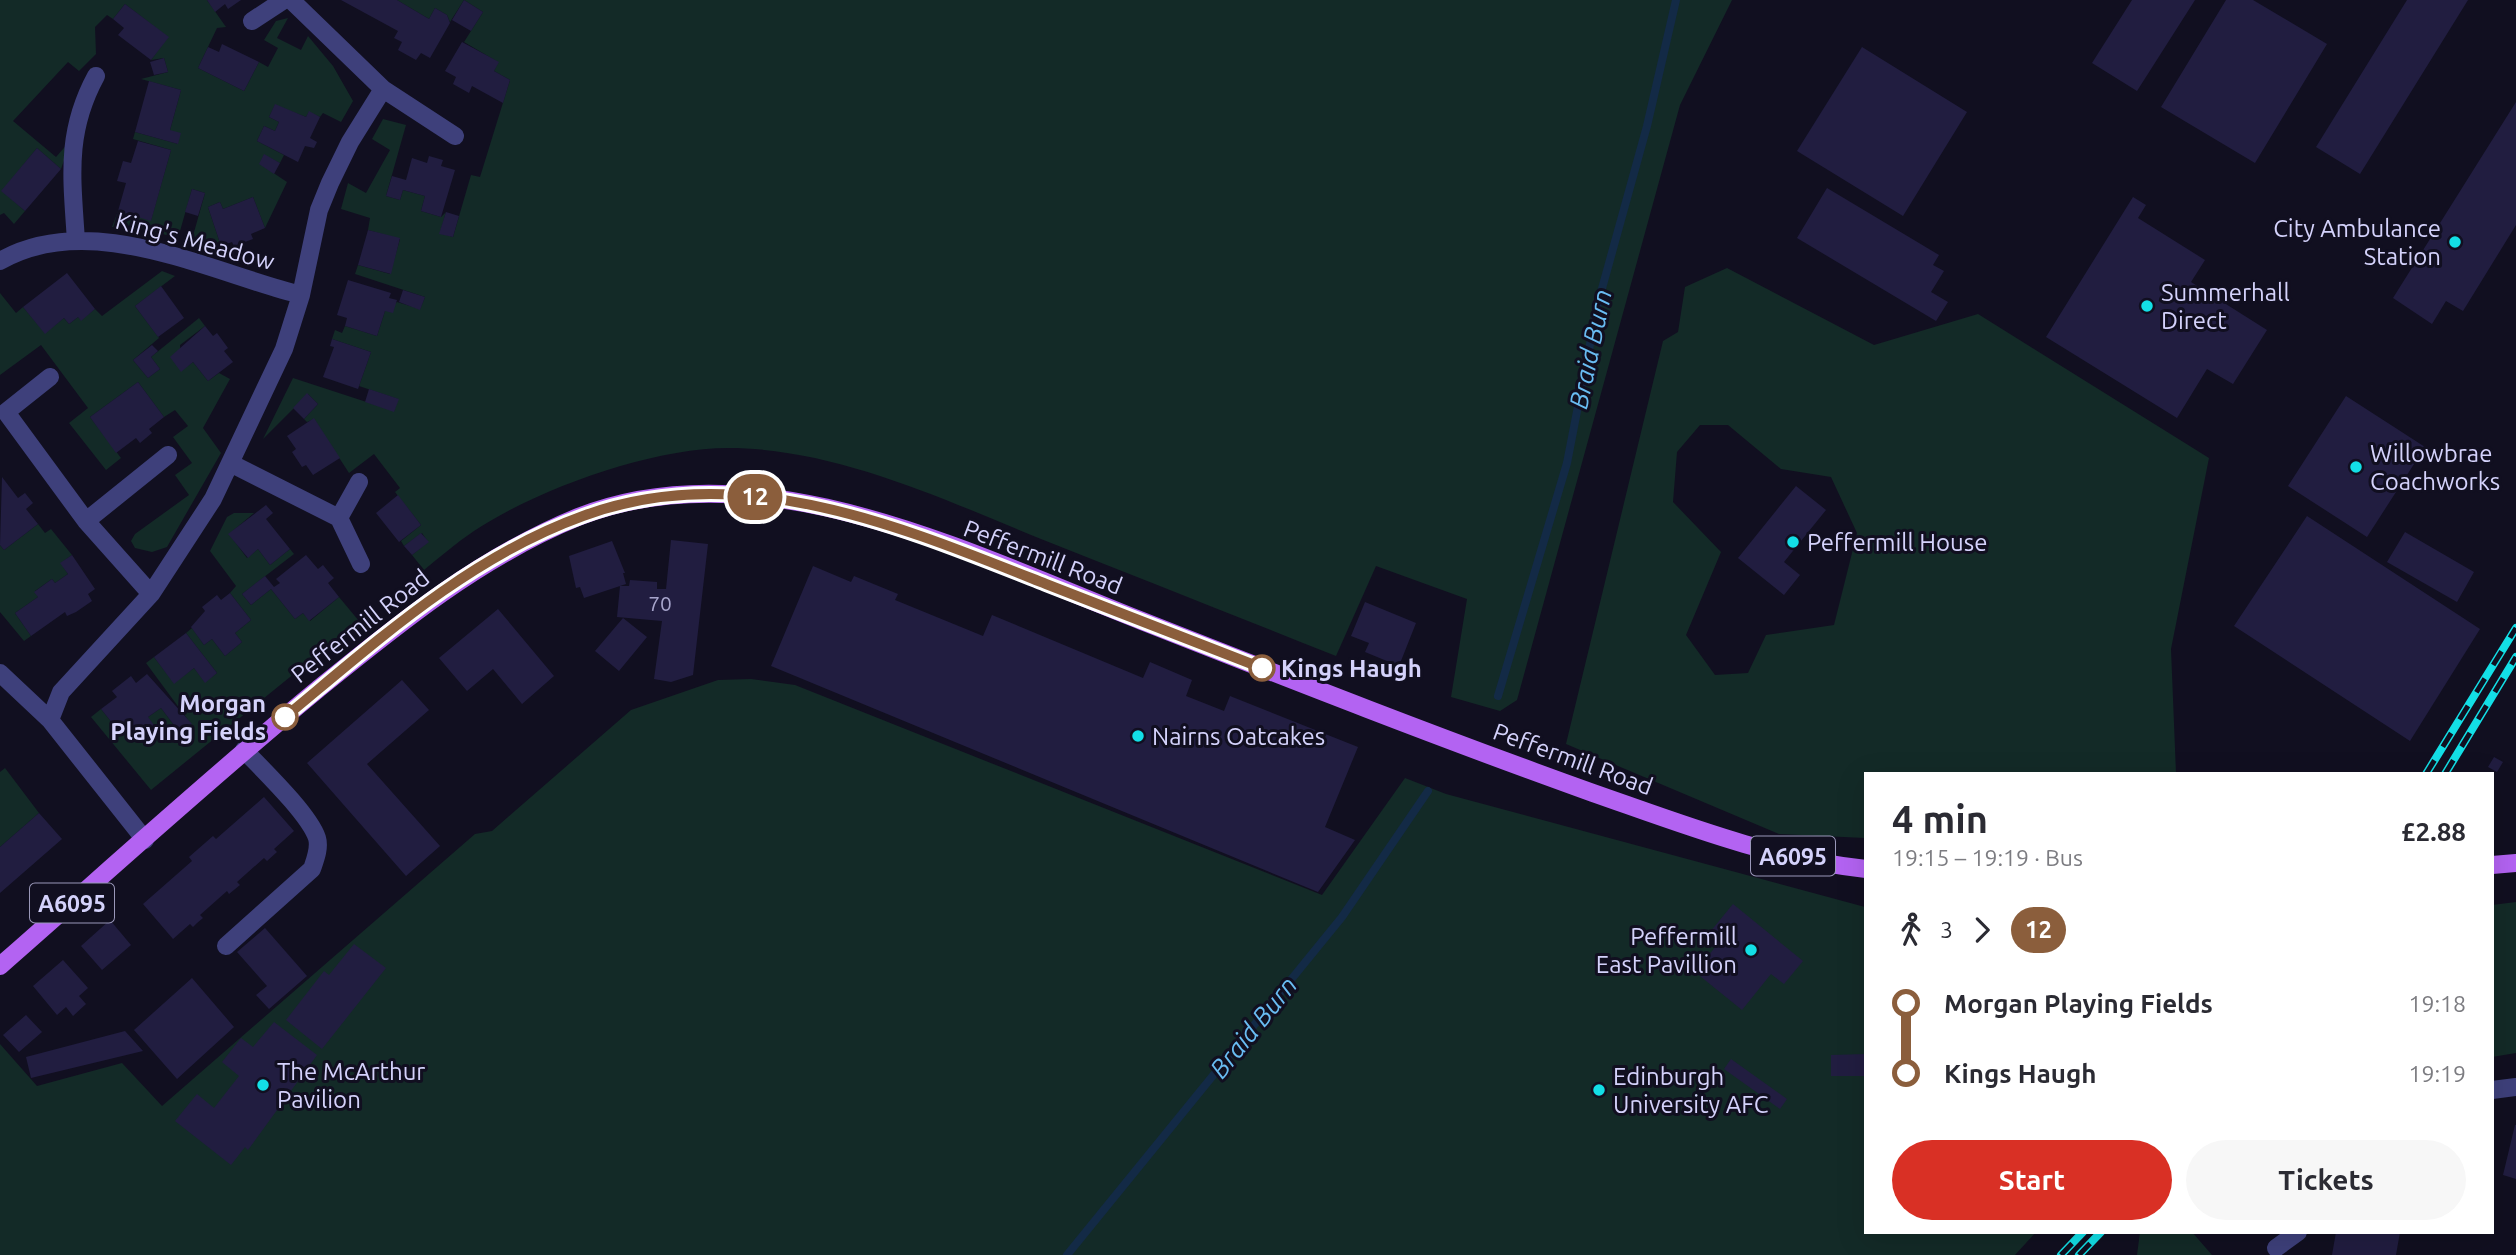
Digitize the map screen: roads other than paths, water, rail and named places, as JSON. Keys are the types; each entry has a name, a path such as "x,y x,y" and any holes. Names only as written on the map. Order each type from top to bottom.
{"main road":[{"name":"Peffermill Road","path":"0,966 244,750 422,606 479,568 550,530 619,504 695,493 777,498 858,514 1014,571 1506,761 1721,838 1826,865 1864,869"},
{"path":"2494,865 2516,863"}],"street":[{"path":"252,21 284,0"},
{"path":"291,0 383,89 455,136"},
{"path":"76,241 71,148 78,114 96,76"},
{"name":"King's Meadow","path":"50,720 61,692 151,594 190,539 230,463 284,349 302,295 319,210 350,142 383,89"},
{"name":"King's Meadow","path":"0,261 41,246 76,241 131,245 302,295"},
{"path":"50,377 6,412 86,521 151,594"},
{"path":"86,521 168,455"},
{"path":"230,463 339,518 361,564"},
{"path":"339,518 359,482"},
{"path":"0,673 50,720 145,840"},
{"path":"226,946 312,869 317,856 318,839 309,824 244,750"},
{"path":"2494,1090 2516,1087"},
{"path":"2276,1248 2295,1234"}],"waterway":[{"name":"Braid Burn","path":"1498,696 1567,463 1598,303 1647,126 1676,0"},
{"name":"Braid Burn","path":"1067,1255 1342,917 1428,791"}],"railway":[{"path":"2427,772 2516,628"},
{"path":"2446,772 2516,657"},
{"path":"2061,1255 2081,1234"},
{"path":"2079,1255 2099,1234"}],"place":[{"name":"City Ambulance Station","path":"2455,242"},
{"name":"Summerhall Direct","path":"2147,306"},
{"name":"Willowbrae Coachworks","path":"2356,467"},
{"name":"Peffermill House","path":"1793,542"},
{"name":"Kings Haugh","path":"1262,668"},
{"name":"Morgan Playing Fields","path":"285,717"},
{"name":"Nairns Oatcakes","path":"1138,736"},
{"name":"Peffermill East Pavillion","path":"1751,950"},
{"name":"The McArthur Pavilion","path":"263,1085"},
{"name":"Edinburgh University AFC","path":"1599,1090"}]}
